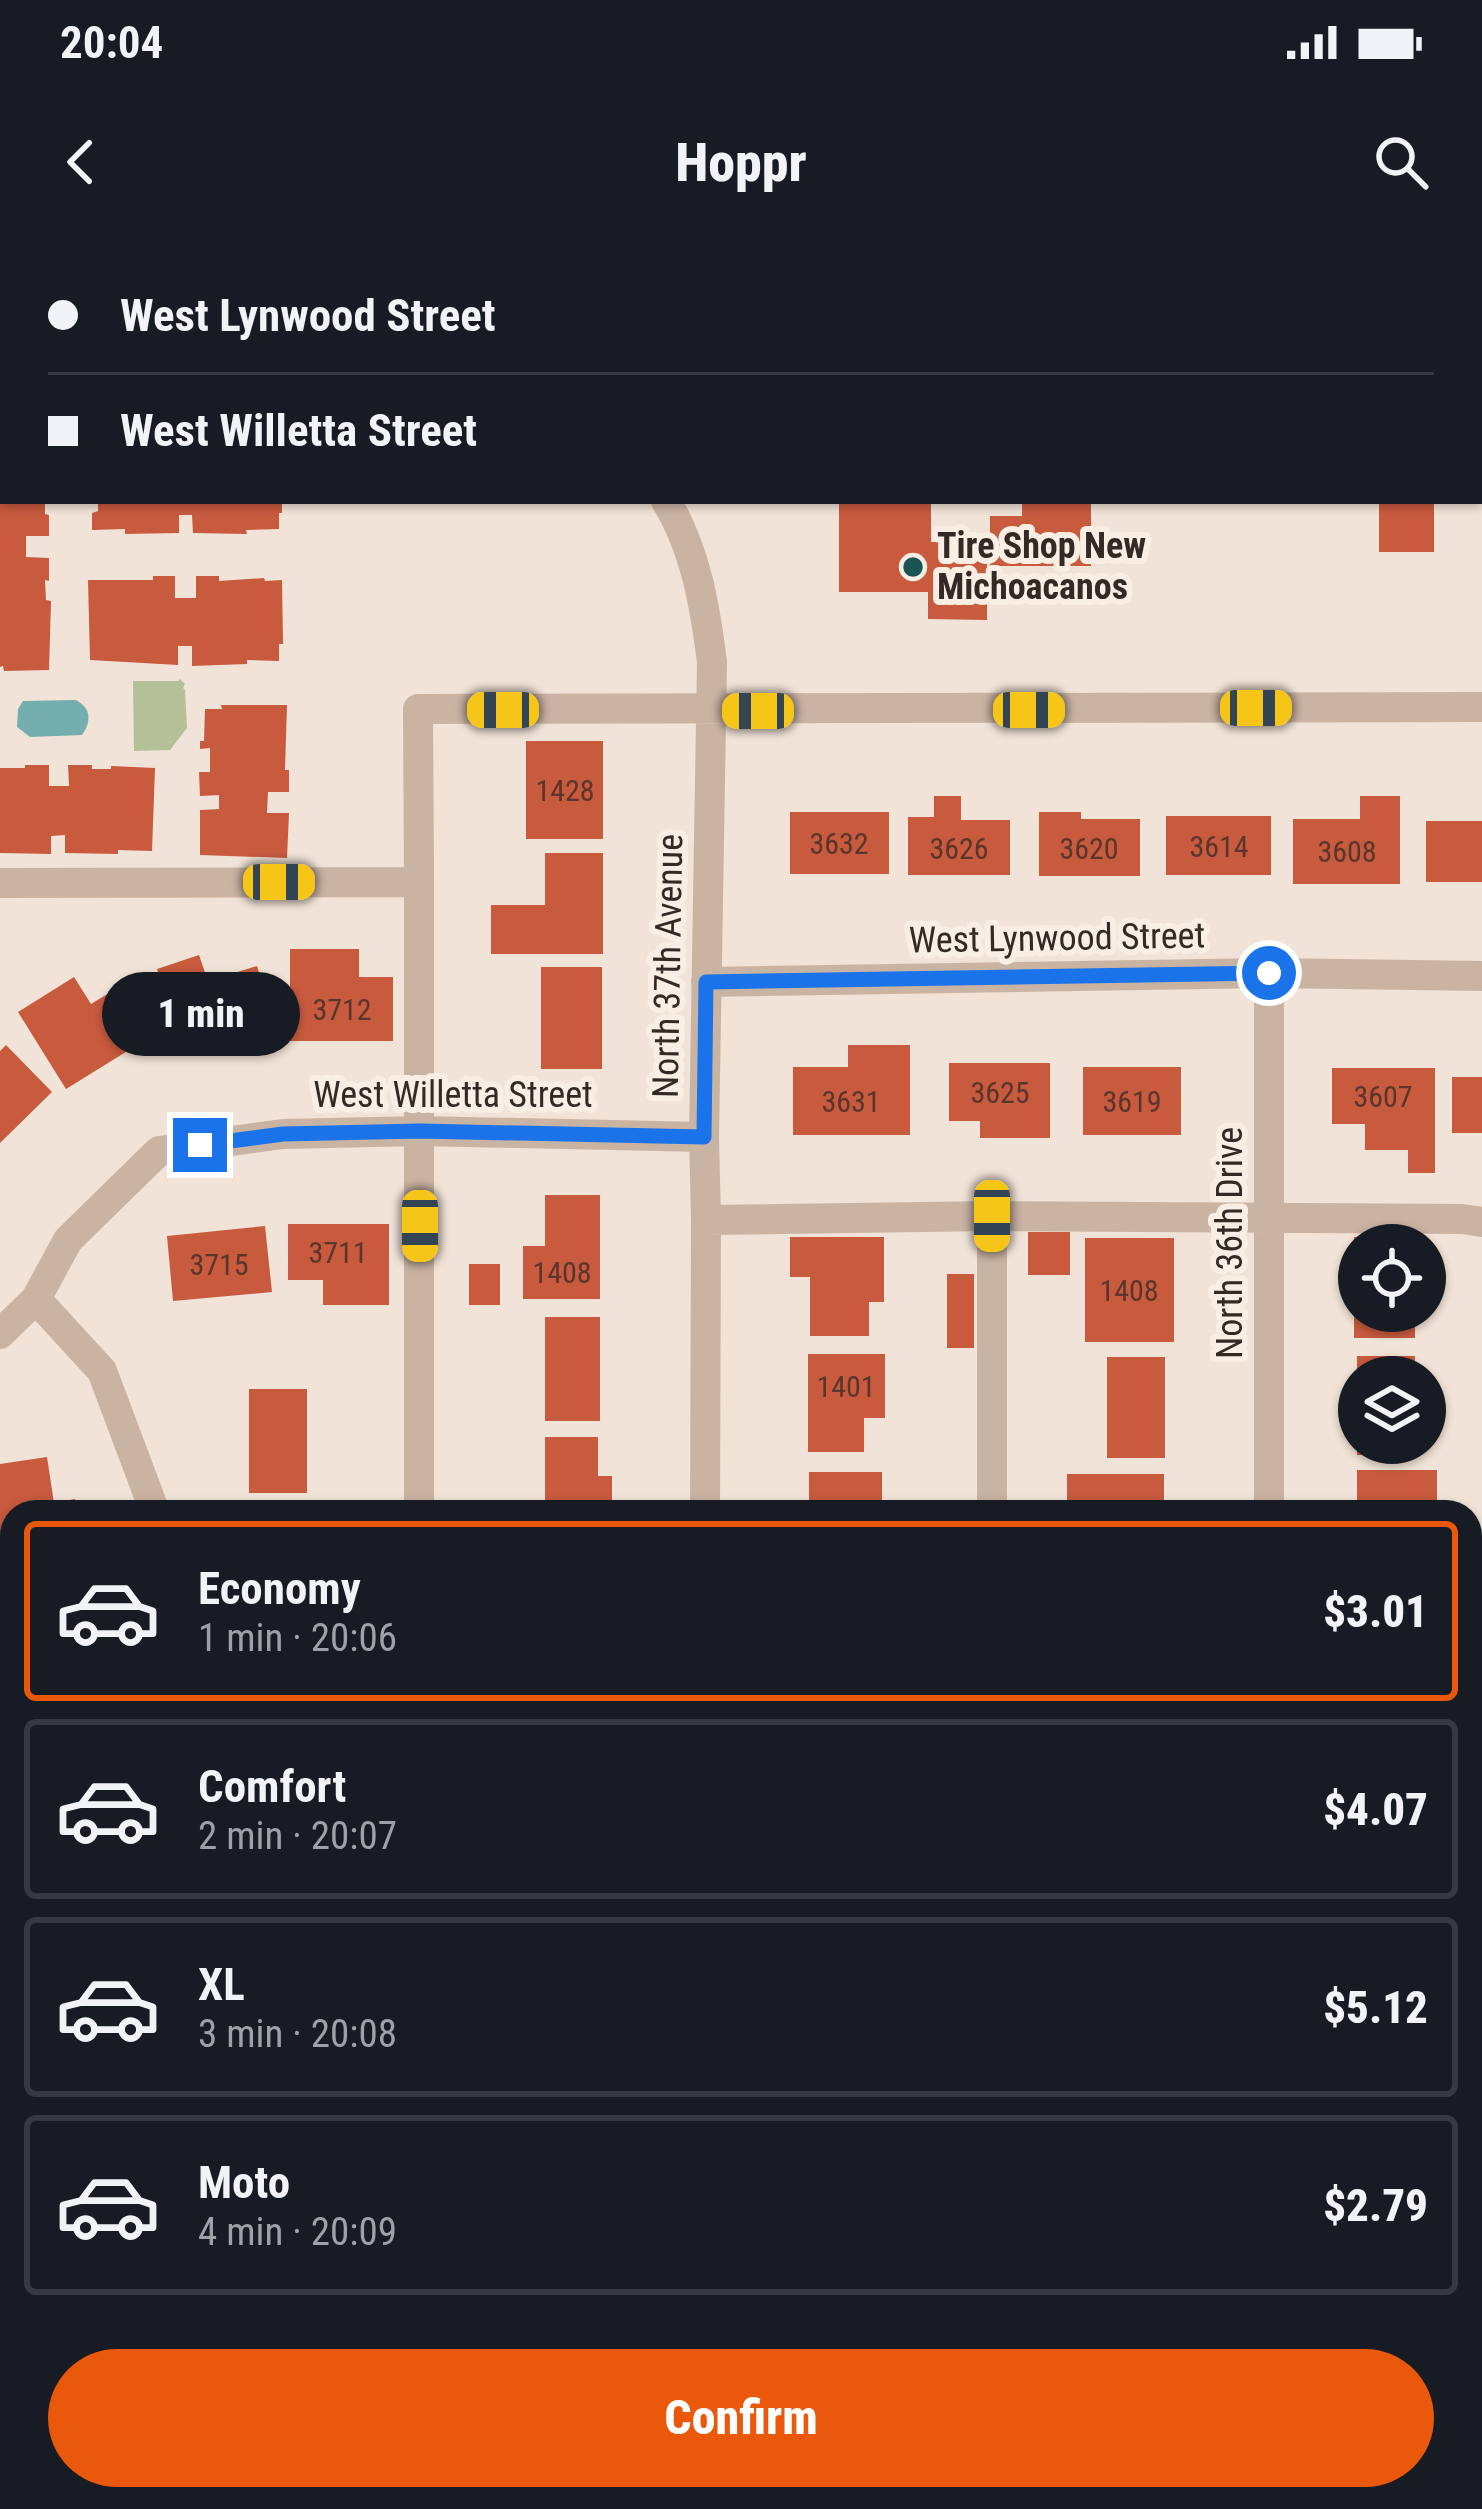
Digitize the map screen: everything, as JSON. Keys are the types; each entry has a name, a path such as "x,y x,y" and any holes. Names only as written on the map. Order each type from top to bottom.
{"street":[{"name":"North 37th Avenue","path":"667,504 705,605 712,662 704,1137 705,1500"},
{"path":"419,1500 418,710 1482,707"},
{"path":"0,884 419,882"},
{"name":"West Lynwood Street","path":"706,982 1269,973 1482,976"},
{"name":"North 36th Drive","path":"1269,973 1269,1500"},
{"name":"West Willetta Street","path":"0,1334 36,1299 68,1240 159,1151 283,1134 420,1131 704,1137"},
{"path":"992,1216 992,1500"},
{"path":"706,1220 992,1216 1482,1222"},
{"path":"36,1299 101,1371 150,1500"}],"green space":[{"path":"180,679 185,684 187,728 170,750 134,751 133,681"}],"water":[{"path":"76,700 88,716 82,735 30,737 17,727 23,701"}],"building":[{"path":"0,504 45,504 49,536 26,536 26,557 49,558 49,581 45,580 46,600 51,601 49,670 4,671 0,667"},
{"path":"98,504 282,504 279,529 246,530 247,534 193,533 192,515 179,515 179,533 92,530 92,513 98,511"},
{"name":"Tire Shop New Michoacanos","path":"839,504 931,504 931,542 987,542 987,620 928,619 928,592 839,592"},
{"path":"1022,504 1091,504 1091,566 990,566 990,516 1022,516"},
{"path":"1379,504 1434,504 1434,552 1379,552"},
{"path":"153,576 175,576 175,598 196,598 196,576 219,576 219,581 282,580 279,661 192,666 192,646 178,646 178,665 90,660 88,580 153,580"},
{"path":"221,705 287,705 289,792 268,792 267,813 289,813 287,858 200,855 200,810 219,809 219,795 200,796 199,772 210,772 210,748 200,749 200,741 204,741 205,709 222,709"},
{"path":"526,741 603,741 603,839 526,839"},
{"path":"49,765 49,786 69,786 68,765 155,768 152,851 65,853 65,835 51,836 51,854 0,853 0,768"},
{"path":"934,796 961,796 961,820 1010,820 1010,875 908,875 908,817 934,817"},
{"path":"1360,796 1400,796 1400,884 1293,884 1293,819 1360,819"},
{"path":"790,812 889,812 889,874 790,874"},
{"path":"1039,812 1081,812 1081,819 1140,819 1140,876 1039,876"},
{"path":"1166,816 1271,816 1271,875 1166,875"},
{"path":"1426,821 1482,821 1482,882 1426,882"},
{"path":"545,853 603,853 603,954 491,954 491,905 545,905"},
{"path":"290,949 359,949 359,977 393,977 393,1041 290,1041"},
{"path":"199,955 208,981 257,966 273,1018 181,1047 157,969"},
{"path":"541,967 602,967 602,1069 541,1069"},
{"path":"74,977 91,1004 124,984 155,1034 66,1089 18,1012"},
{"path":"6,1045 52,1092 0,1143 0,1051"},
{"path":"848,1045 910,1045 910,1135 793,1135 793,1067 848,1067"},
{"path":"949,1063 1050,1063 1050,1138 980,1138 980,1121 949,1121"},
{"path":"1083,1067 1181,1067 1181,1135 1083,1135"},
{"path":"1332,1068 1435,1068 1435,1173 1408,1173 1408,1150 1365,1150 1365,1124 1332,1124"},
{"path":"1452,1077 1482,1077 1482,1133 1452,1133"},
{"path":"545,1195 600,1195 600,1299 523,1299 523,1246 545,1246"},
{"path":"288,1224 389,1224 389,1305 323,1305 323,1280 288,1280"},
{"path":"265,1226 272,1292 173,1301 167,1236"},
{"path":"1028,1232 1070,1232 1070,1275 1028,1275"},
{"path":"790,1237 884,1237 884,1302 869,1302 869,1336 810,1336 810,1277 790,1277"},
{"path":"1085,1238 1174,1238 1174,1342 1085,1342"},
{"path":"469,1264 500,1264 500,1305 469,1305"},
{"path":"947,1274 974,1274 974,1348 947,1348"},
{"path":"545,1317 600,1317 600,1421 545,1421"},
{"path":"1354,1332 1415,1332 1415,1338 1354,1338"},
{"path":"808,1354 885,1354 885,1418 864,1418 864,1452 808,1452"},
{"path":"1107,1357 1165,1357 1165,1458 1107,1458"},
{"path":"249,1389 307,1389 307,1493 249,1493"},
{"path":"545,1437 598,1437 598,1476 612,1476 612,1500 545,1500"},
{"path":"47,1457 54,1500 0,1500 0,1464"},
{"path":"1357,1470 1437,1470 1437,1500 1357,1500"},
{"path":"809,1472 882,1472 882,1500 809,1500"},
{"path":"1067,1474 1164,1474 1164,1500 1067,1500"}],"place":[{"name":"Tire Shop New Michoacanos","path":"913,567"}],"route":[{"path":"200,1145 283,1134 420,1131 704,1137 706,982 1269,973"}]}
